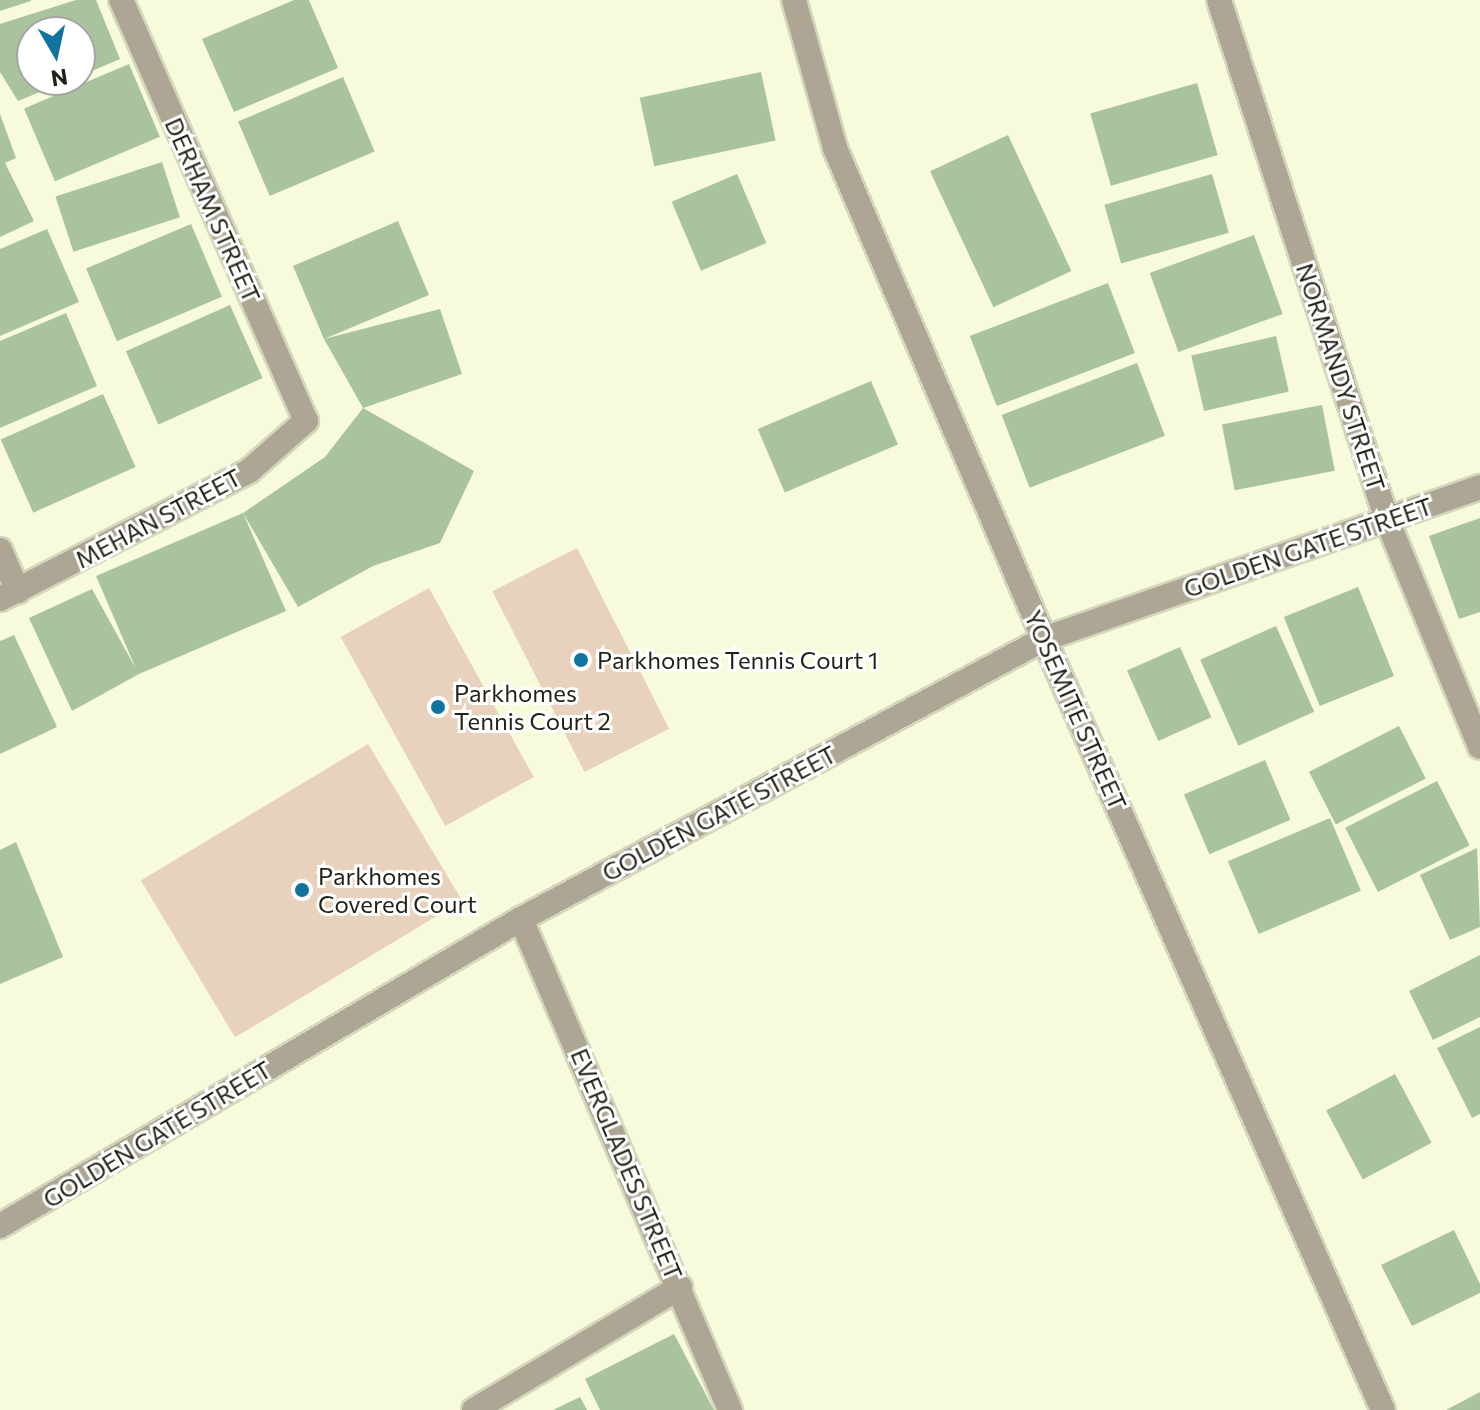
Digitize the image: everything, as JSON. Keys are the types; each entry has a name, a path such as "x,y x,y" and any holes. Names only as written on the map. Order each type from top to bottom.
{"street":[{"name":"DERHAM STREET","path":"121,0 306,421"},
{"name":"YOSEMITE STREET","path":"794,0 835,148 1044,639 1383,1410"},
{"name":"NORMANDY STREET","path":"1219,0 1387,520 1480,747"},
{"name":"MEHAN STREET","path":"9,595 249,471 306,421"},
{"name":"GOLDEN GATE STREET","path":"0,1226 521,919 1044,639 1480,487"},
{"path":"0,550 9,595"},
{"name":"EVERGLADES STREET","path":"521,919 730,1410"},
{"path":"474,1410 680,1287"}],"shaded area":[{"name":"Parkhomes Tennis Court 1","path":"577,548 669,729 585,772 492,591"},
{"name":"Parkhomes Tennis Court 2","path":"429,588 534,777 445,826 341,637"},
{"name":"Parkhomes Covered Court","path":"368,744 462,901 235,1037 141,880"}],"building":[{"path":"0,0 31,0 31,1 0,11"},
{"path":"76,0 96,0 120,59 96,69 96,16 25,16"},
{"path":"294,0 309,0 338,68 234,112 202,39"},
{"path":"16,19 16,96 30,96 18,101 0,72 0,24"},
{"path":"129,64 160,137 55,181 24,109 54,96 96,96 96,78"},
{"path":"761,72 776,140 654,166 640,98"},
{"path":"343,77 375,152 270,196 238,122"},
{"path":"1197,83 1218,155 1111,186 1090,114"},
{"path":"0,114 16,158 5,163 34,221 0,237"},
{"path":"1008,135 1071,271 993,307 930,171"},
{"path":"162,162 180,217 73,252 55,197"},
{"path":"737,174 766,243 701,271 672,202"},
{"path":"1212,174 1229,233 1121,264 1104,205"},
{"path":"398,221 429,295 324,339 293,266"},
{"path":"191,224 222,297 117,341 86,269"},
{"path":"47,229 79,302 0,336 0,249"},
{"path":"1254,235 1283,314 1178,352 1150,273"},
{"path":"1108,283 1135,353 997,406 970,336"},
{"path":"230,305 263,378 158,424 126,351"},
{"path":"440,309 462,374 363,408 324,339"},
{"path":"66,313 97,386 0,428 0,341"},
{"path":"1276,336 1289,392 1204,411 1191,356"},
{"path":"1137,363 1165,436 1030,488 1002,415"},
{"path":"871,381 898,445 785,493 758,429"},
{"path":"103,394 136,467 33,513 1,440"},
{"path":"1322,405 1335,471 1235,490 1222,424"},
{"path":"363,408 474,471 440,543 373,566 298,607 243,513 325,457"},
{"path":"243,513 286,611 139,674 72,711 29,618 92,589 136,669 96,576"},
{"path":"1480,518 1480,612 1459,619 1429,536"},
{"path":"1358,587 1394,676 1320,706 1284,617"},
{"path":"1276,626 1314,712 1238,746 1200,660"},
{"path":"14,635 57,727 0,754 0,641"},
{"path":"1180,647 1211,717 1158,741 1127,671"},
{"path":"1399,726 1426,779 1336,824 1309,772"},
{"path":"1265,760 1290,820 1209,854 1184,794"},
{"path":"1437,781 1470,845 1378,892 1345,828"},
{"path":"1330,818 1361,891 1259,934 1228,861"},
{"path":"16,842 63,957 0,984 0,850"},
{"path":"1477,848 1480,927 1450,940 1420,875"},
{"path":"1480,955 1480,1017 1433,1040 1409,991"},
{"path":"1480,1027 1480,1114 1472,1118 1437,1048"},
{"path":"1395,1074 1432,1143 1363,1179 1326,1111"},
{"path":"1454,1230 1480,1284 1480,1293 1412,1326 1381,1265"},
{"path":"674,1334 714,1410 600,1410 585,1379"},
{"path":"1480,1392 1480,1410 1446,1410"},
{"path":"580,1397 587,1410 553,1410"}],"place":[{"name":"Parkhomes Tennis Court 1","path":"581,660"},
{"name":"Parkhomes Tennis Court 2","path":"438,707"},
{"name":"Parkhomes Covered Court","path":"302,890"}]}
